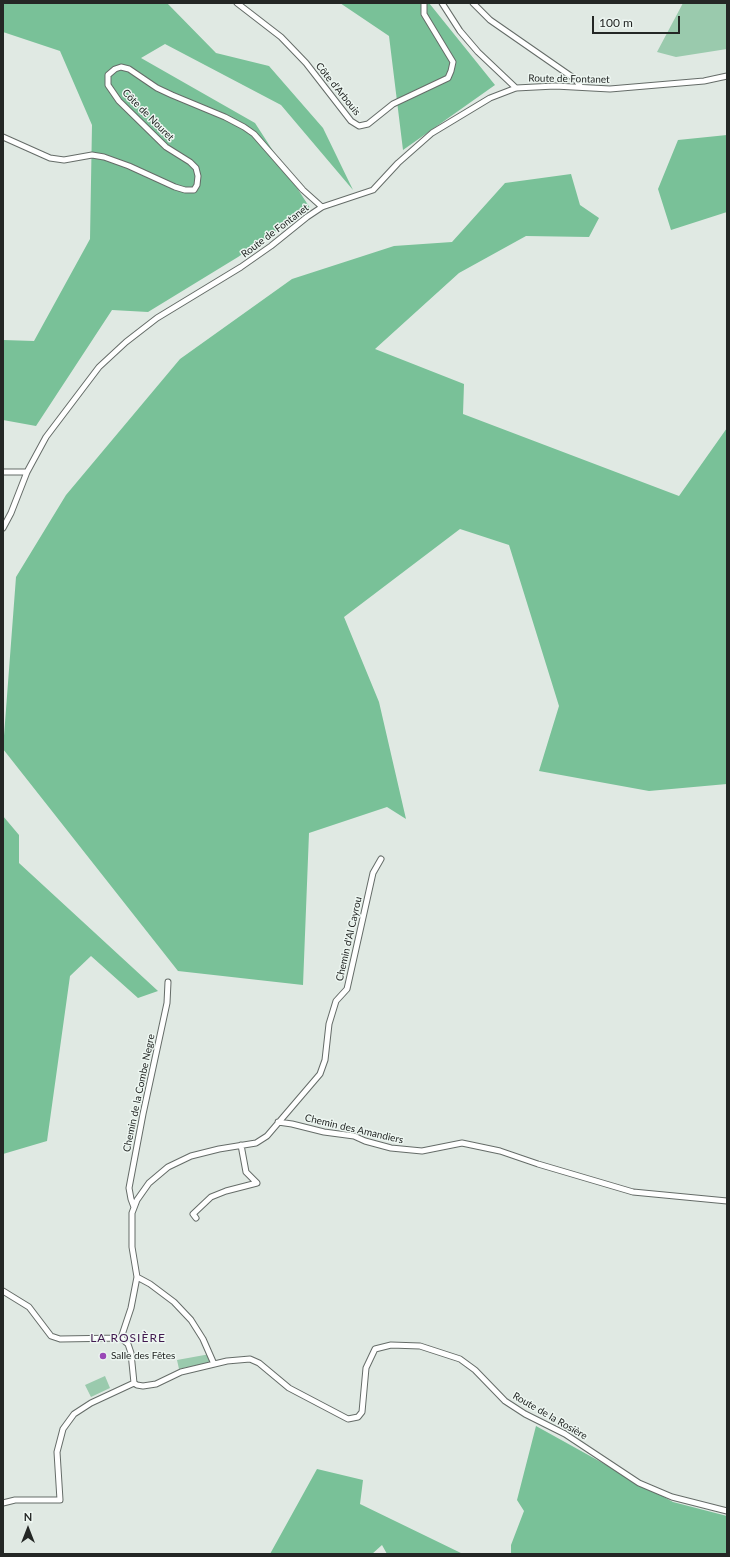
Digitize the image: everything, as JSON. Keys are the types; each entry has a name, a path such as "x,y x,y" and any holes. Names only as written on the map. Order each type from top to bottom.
{"street":[{"name":"Côte d'Arbouis","path":"237,3 281,37 306,63 351,121 359,126 368,124 393,104 448,78 453,62 424,14 424,3"},
{"path":"442,3 460,31 478,52 516,88"},
{"path":"473,3 490,20 575,79 581,87"},
{"name":"Côte de Nouret","path":"3,137 50,158 64,160 92,155 104,157 129,166 175,187 185,190 194,190 197,185 198,176 196,168 190,162 166,147 119,101 108,85 108,75 115,69 121,67 129,69 157,88 225,117 244,127 254,134 303,190 322,207"},
{"name":"Route de Fontanet","path":"3,528 11,513 27,472 46,437 62,414 100,367 126,342 157,318 241,267 322,207 373,190 398,163 432,133 490,98 516,88 555,86 610,89 704,81 727,76"},
{"path":"3,472 27,472"},
{"name":"Chemin d'Al Cayrou","path":"278,1122 320,1074 325,1060 329,1024 336,1001 347,989 373,873 381,859"},
{"name":"Chemin de la Combe Negre","path":"134,1207 129,1188 167,1003 168,982"},
{"path":"121,1338 131,1308 137,1277 132,1247 132,1214 137,1200 149,1183 168,1167 191,1156 219,1149 256,1143 266,1136 278,1122"},
{"name":"Chemin des Amandiers","path":"278,1122 324,1132 354,1136 365,1141 391,1148 422,1151 462,1143 500,1151 538,1164 633,1192 727,1201"},
{"path":"196,1218 193,1214 211,1197 226,1191 257,1183 246,1172 241,1145"},
{"path":"137,1277 150,1284 174,1302 191,1320 203,1339 214,1364"},
{"path":"3,1291 29,1307 51,1336 60,1339 121,1338 128,1344 131,1353 134,1382 91,1403 74,1414 63,1429 57,1452 60,1500 15,1500 3,1504"},
{"name":"Route de la Rosière","path":"134,1382 137,1385 143,1386 156,1384 181,1372 242,1358 254,1360 289,1388 348,1419 358,1417 362,1412 366,1368 375,1349 391,1345 420,1346 460,1359 475,1370 505,1401 525,1414 565,1434 639,1483 672,1497 727,1511"}],"green space":[{"path":"3,3 167,3 216,53 269,66 323,128 353,190 281,105 165,44 141,58 255,123 310,208 238,257 148,312 112,310 36,426 3,420 3,340 34,341 90,239 92,125 60,51 3,32"},
{"path":"340,3 429,3 495,85 403,150 389,36"},
{"path":"683,3 727,3 727,49 676,57 657,52"},
{"path":"727,135 727,212 671,230 658,189 678,140"},
{"path":"571,174 580,205 599,218 589,237 526,236 459,273 375,349 464,384 463,414 679,496 727,428 727,784 649,791 539,771 559,706 509,545 460,529 344,617 379,702 406,819 387,807 309,833 303,985 178,971 3,749 16,577 66,495 180,359 292,279 394,246 452,242 505,183"},
{"path":"3,816 19,835 19,863 158,991 138,998 91,956 70,976 47,1141 3,1154"},
{"path":"210,1354 212,1362 179,1369 177,1360"},
{"path":"105,1376 110,1388 91,1397 85,1385"},
{"path":"536,1426 673,1502 727,1516 727,1554 511,1554 511,1545 524,1511 517,1500"},
{"path":"317,1469 363,1480 360,1504 463,1554 387,1554 382,1545 372,1554 270,1554"}],"place":[{"name":"Salle des Fêtes","path":"103,1356"}],"district":[{"name":"LA ROSIÈRE","path":"128,1338"}]}
